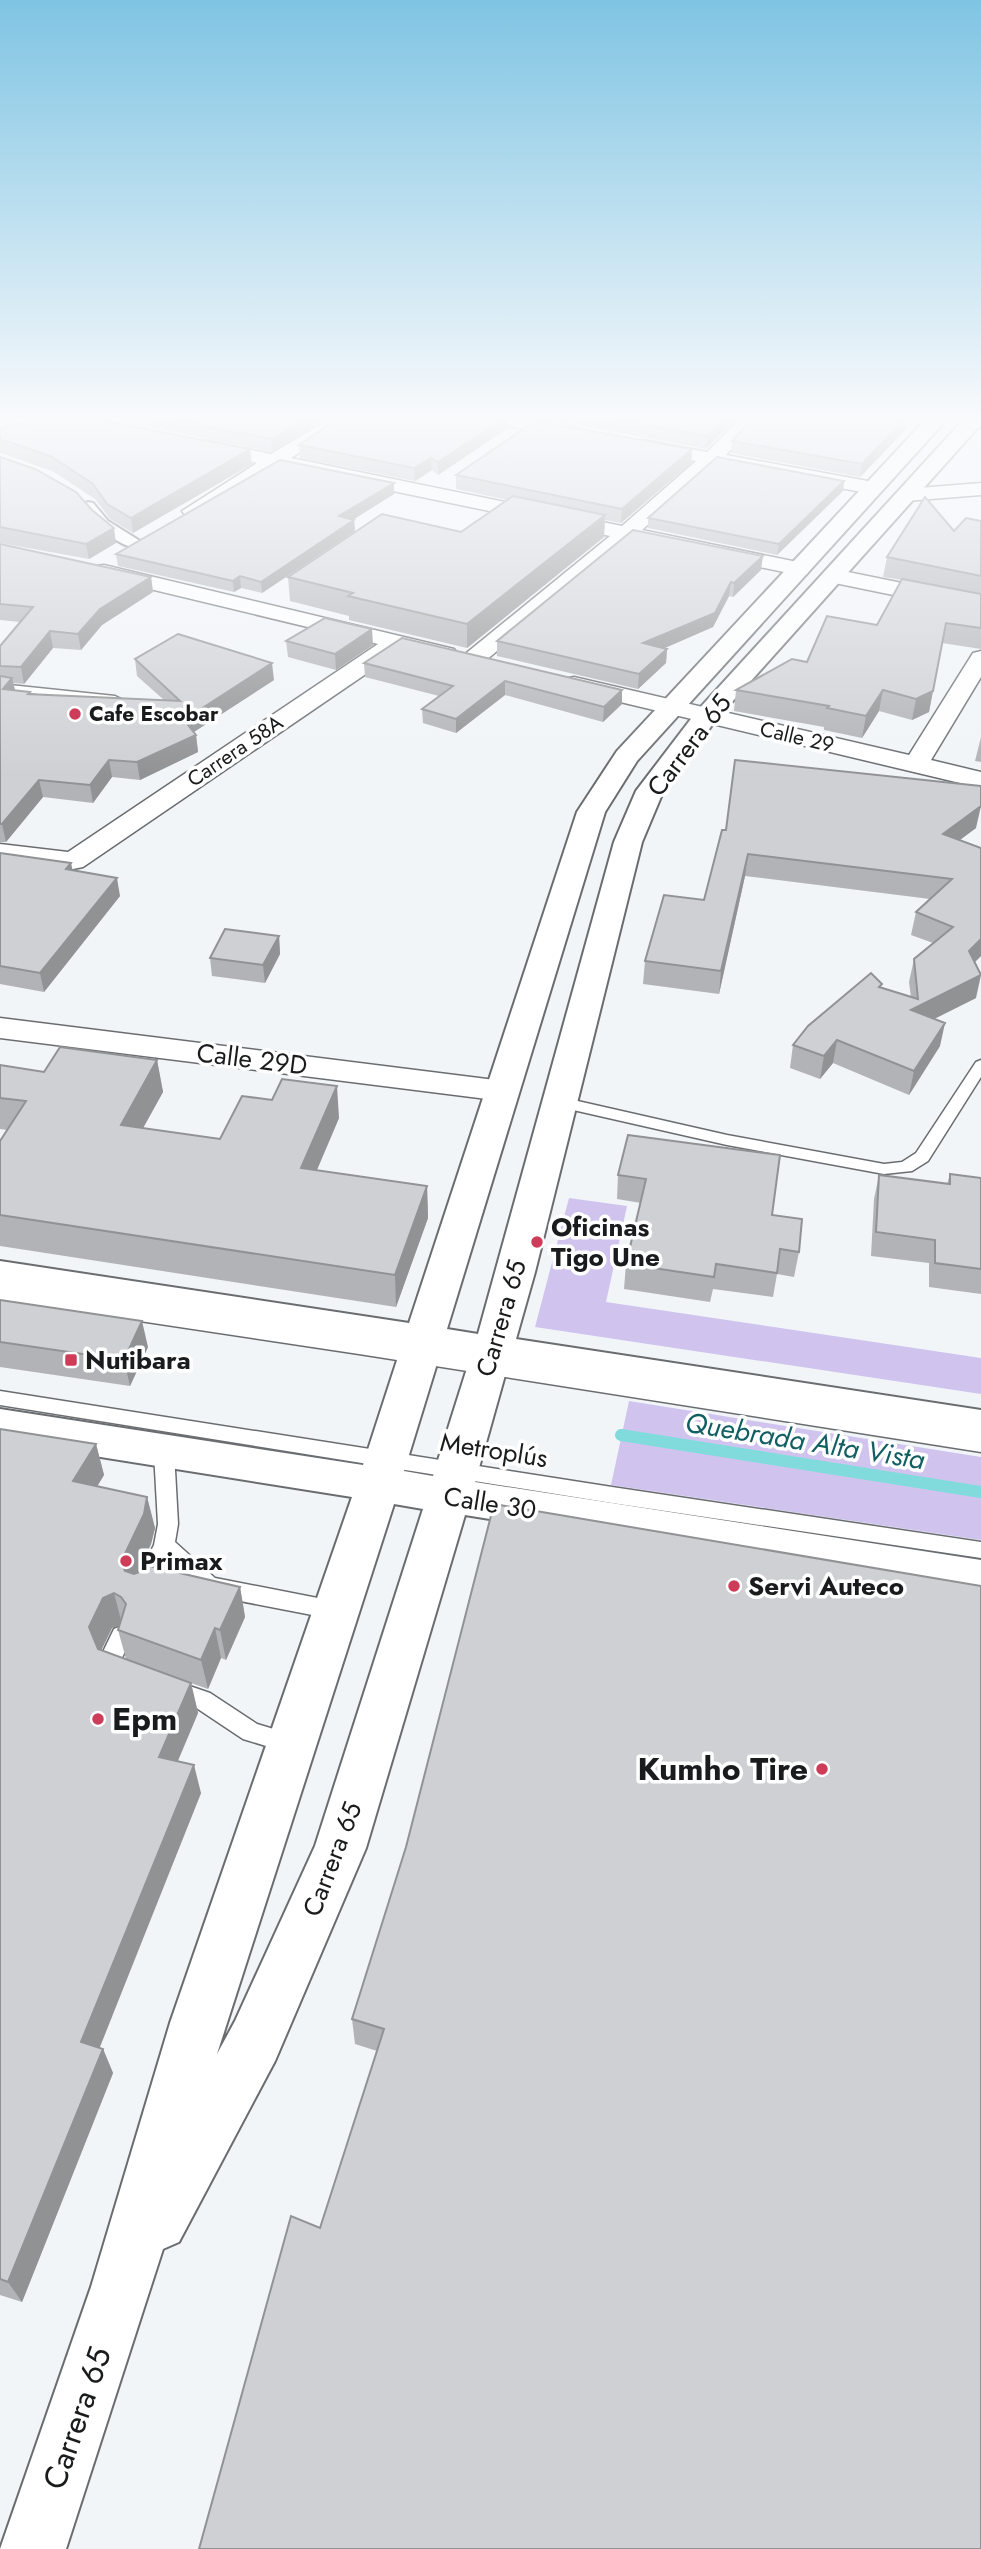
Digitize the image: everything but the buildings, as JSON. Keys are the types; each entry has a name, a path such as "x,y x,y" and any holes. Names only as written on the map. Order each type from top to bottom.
{"main road":[{"name":"Carrera 65","path":"32,2549 122,2287 198,2023 338,1611 592,812 626,757 828,537"},
{"name":"Carrera 65","path":"122,2287 255,2041 340,1847 375,1742 516,1272 628,842 650,791 706,716 868,537"},
{"path":"0,1275 489,1359 981,1426"},
{"name":"Calle 30","path":"0,1425 164,1452 380,1472 452,1483 981,1579"}],"street":[{"path":"132,537 141,541"},
{"path":"472,660 622,537"},
{"path":"641,537 799,569"},
{"path":"141,541 86,567 499,666"},
{"path":"833,576 981,606"},
{"path":"258,609 281,593"},
{"name":"Carrera 58A","path":"0,852 73,861 397,642"},
{"path":"916,764 973,685 981,658"},
{"name":"Calle 29","path":"551,679 981,780"},
{"name":"Calle 29D","path":"0,1028 503,1091"}],"lane":[{"path":"0,687 118,699"},
{"path":"560,1102 727,1140 884,1169 906,1167 922,1157 981,1065"},
{"path":"0,1294 420,1348"},
{"path":"489,1359 981,1445"},
{"path":"0,1398 380,1472"},
{"path":"141,1593 163,1545 168,1524 164,1452"},
{"name":"Metroplús","path":"452,1483 981,1550"},
{"path":"163,1545 209,1586 338,1611"},
{"path":"121,1634 111,1658 116,1669 202,1700 251,1732 293,1744"}],"shaded area":[{"path":"569,1198 627,1206 606,1302 981,1358 981,1394 535,1327"},
{"path":"629,1401 981,1457 981,1540 611,1485"}],"waterway":[{"name":"Quebrada Alta Vista","path":"621,1435 981,1492"}],"place":[{"name":"Cafe Escobar","path":"75,714"},
{"name":"Oficinas Tigo Une","path":"537,1242"},
{"name":"Nutibara","path":"71,1360"},
{"name":"Primax","path":"126,1561"},
{"name":"Servi Auteco","path":"734,1586"},
{"name":"Epm","path":"98,1719"},
{"name":"Kumho Tire","path":"822,1769"}]}
